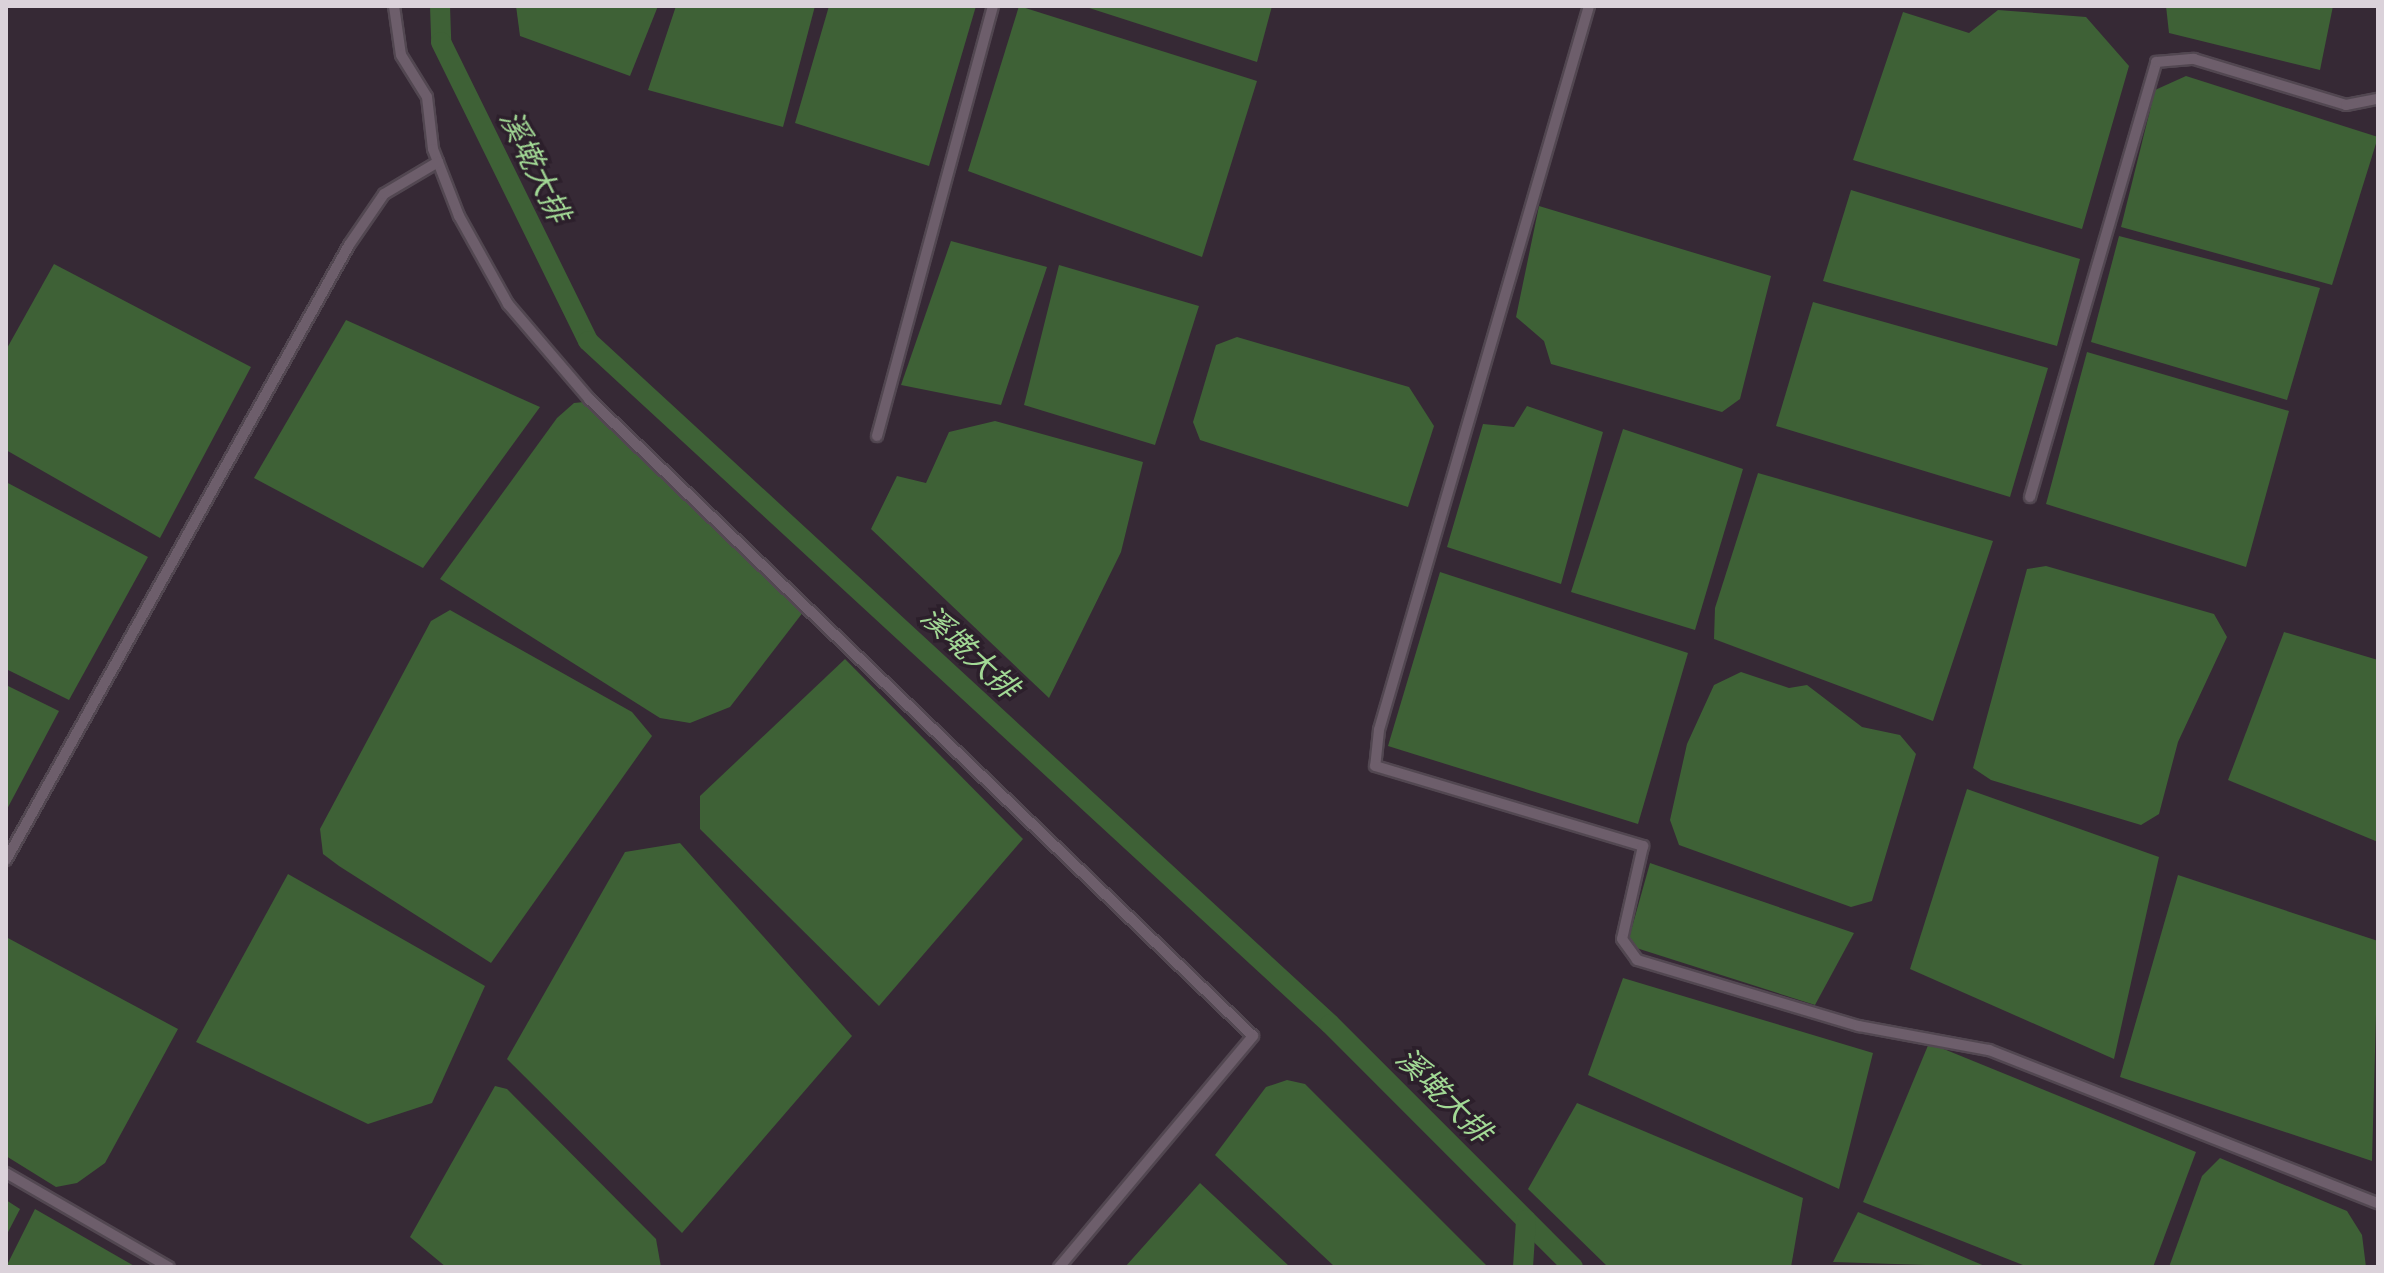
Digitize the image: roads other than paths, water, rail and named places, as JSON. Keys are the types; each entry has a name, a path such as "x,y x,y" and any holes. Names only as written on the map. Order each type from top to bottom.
{"lane":[{"path":"394,6 401,55 427,97 438,162 508,304 589,399 1253,1036 1059,1267"},
{"path":"877,436 993,6"},
{"path":"1589,6 1387,700 1375,766 1643,846 1622,939 1637,960 1859,1026 1989,1050 2378,1203"},
{"path":"2030,497 2156,62 2194,59 2346,105 2378,99"},
{"path":"6,860 349,245 384,194 438,162"},
{"path":"6,1173 169,1267"}],"waterway":[{"name":"溪墘大排","path":"440,6 441,42 588,341 1330,1024 1573,1267"},
{"path":"1523,1267 1526,1220"}]}
